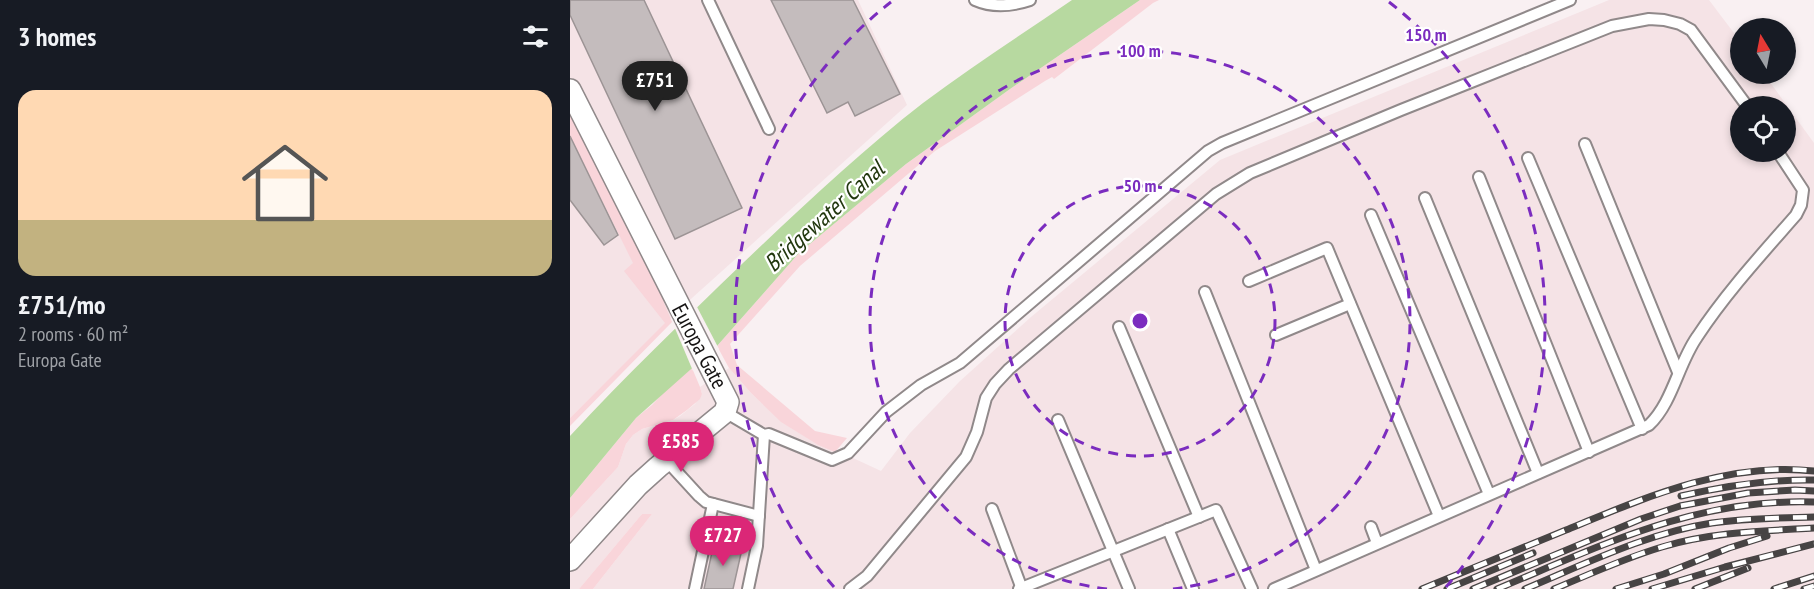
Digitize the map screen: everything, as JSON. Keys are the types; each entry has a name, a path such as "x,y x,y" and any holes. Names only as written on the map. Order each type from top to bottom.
{"street":[{"name":"Europa Gate","path":"570,90 728,402 725,412 638,485 570,560"}],"lane":[{"path":"708,0 769,129"},
{"path":"975,0 997,6 1013,5 1030,0"},
{"path":"725,412 764,435 769,434 832,460 848,453 886,412 921,385 960,363 1208,151 1222,143 1570,0"},
{"path":"850,589 867,576 966,457 977,432 986,398 1009,369 1216,194 1234,182 1292,154 1423,101 1612,26 1630,22 1649,19 1664,20 1680,24 1691,30 1740,96"},
{"path":"1585,144 1678,372"},
{"path":"1528,158 1642,429"},
{"path":"1274,589 1649,425 1658,416 1696,337 1724,299 1796,215 1801,205 1803,190 1785,162"},
{"path":"1479,177 1589,452"},
{"path":"1425,198 1538,473"},
{"path":"1371,215 1489,494"},
{"path":"1249,281 1327,248 1439,516"},
{"path":"1205,292 1316,570"},
{"path":"1276,335 1350,304"},
{"path":"1119,327 1198,517"},
{"path":"1058,420 1129,589"},
{"path":"748,589 757,546 764,435"},
{"path":"666,460 706,502 759,516"},
{"path":"695,589 713,504"},
{"path":"992,509 1021,589 1216,510 1252,589"},
{"path":"1371,526 1377,543"},
{"path":"1168,529 1193,589"}],"shaded area":[{"path":"570,0 858,0 907,105 692,298 570,418"},
{"path":"1140,0 1159,0 1054,79 1052,77 1045,81 935,151 800,266 730,344 737,365 815,431 847,438 835,452 818,445 781,422 729,368 717,346 799,253 906,164"},
{"path":"1609,0 1709,0 1730,28 1730,84 1771,84 1780,96 1730,96 1730,162 1796,162 1796,118 1814,143 1814,589 593,589 652,514 642,514 579,589 570,589 570,519 618,467 626,444 633,435 642,429 680,416 695,404 702,394 700,387 729,368 751,393 782,422 818,445 881,471 910,433 960,381 1031,317 1220,160"},
{"path":"570,107 666,301 664,303 672,322 570,426 570,418 665,323 624,271 633,263 570,136"},
{"path":"692,368 702,394 700,399 673,420 642,429 633,435 626,444 618,467 570,519 570,498 636,418"},
{"path":"642,514 652,514 593,589 579,589"}],"water":[{"name":"Bridgewater Canal","path":"1072,0 1140,0 906,164 799,253 717,346 636,418 570,498 570,436 655,348 743,263 876,141 941,90"}],"pier":[{"path":"696,305 719,349 693,371 674,326"}],"building":[{"path":"570,0 644,0 742,208 675,239 570,15"},
{"path":"771,0 853,0 900,94 855,116 848,102 827,113"},
{"path":"570,136 618,235 604,245 570,200"},
{"path":"714,543 742,549 733,589 704,589"}],"railway":[{"path":"1422,589 1626,506 1687,485 1750,472 1782,469 1814,471"},
{"path":"1681,496 1747,484 1814,480"},
{"path":"1473,589 1641,519 1680,506 1748,493 1814,491"},
{"path":"1497,589 1613,541 1690,516 1771,503 1814,502"},
{"path":"1525,589 1617,550 1688,528 1738,520 1814,517"},
{"path":"1554,589 1635,556 1681,542 1737,533 1814,528"},
{"path":"1616,589 1767,536"},
{"path":"1652,589 1814,544"},
{"path":"1447,589 1533,553"},
{"path":"1695,589 1748,568"},
{"path":"1774,589 1814,576"},
{"path":"1804,589 1814,586"}]}
